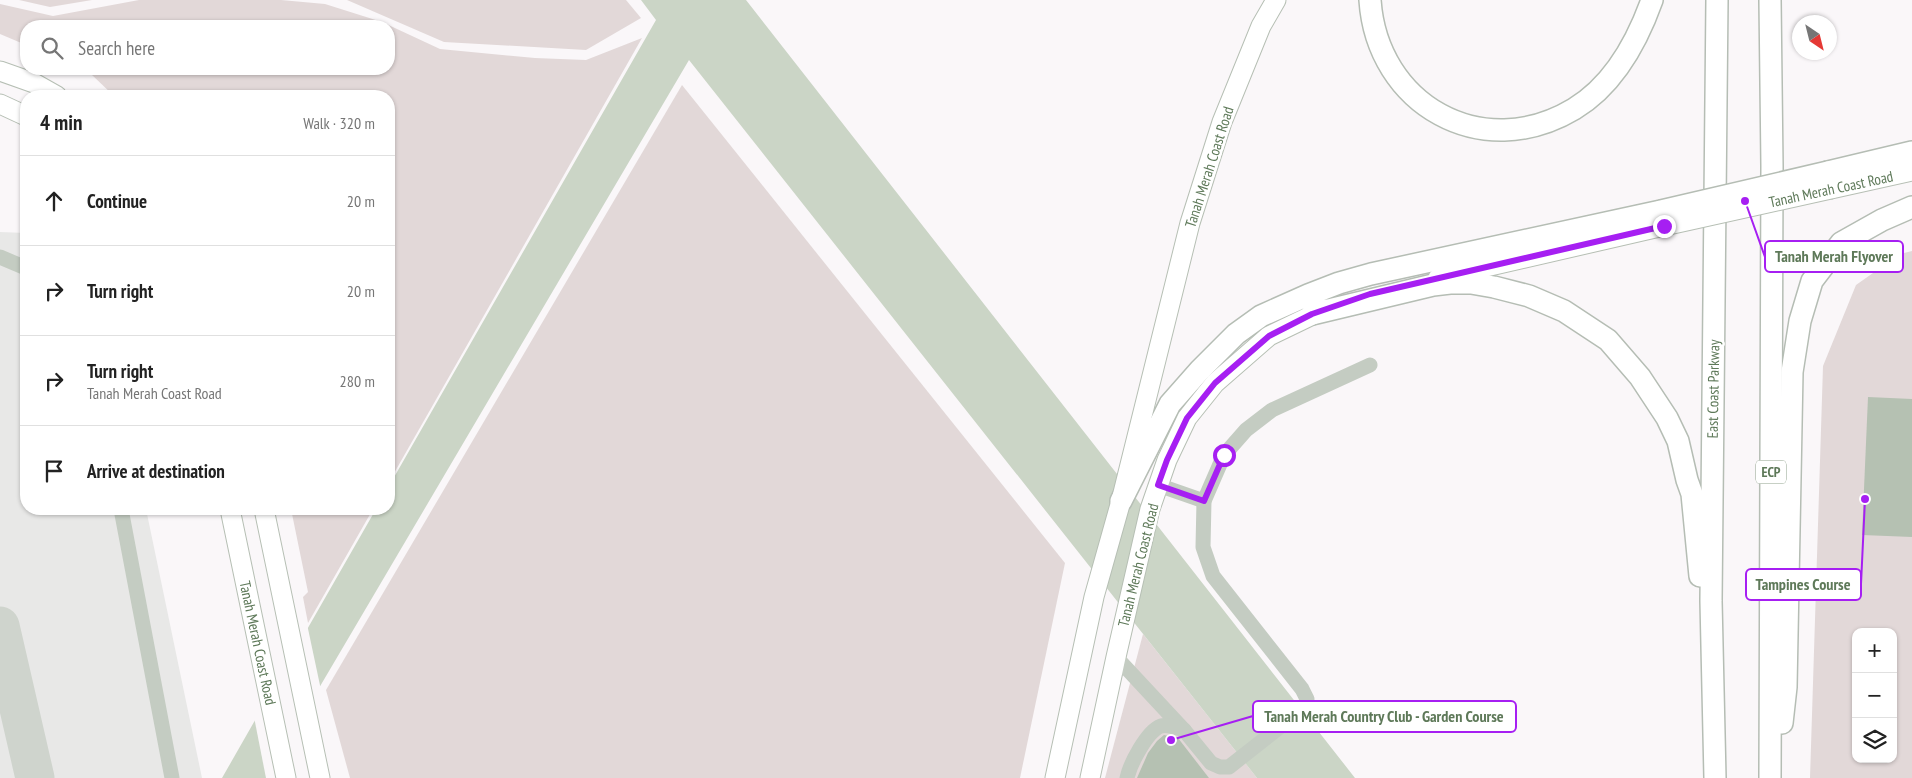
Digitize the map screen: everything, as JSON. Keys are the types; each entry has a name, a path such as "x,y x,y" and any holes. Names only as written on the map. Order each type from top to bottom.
{"highway":[{"path":"1370,0 1372,22 1384,57 1404,87 1434,113 1471,128 1509,130 1546,122 1574,109 1599,90 1624,60 1644,23 1652,0"},
{"name":"East Coast Parkway","path":"1715,778 1711,601 1716,0"},
{"name":"ECP","path":"1770,0 1772,60 1770,778"},
{"path":"1772,60 1786,0"},
{"path":"1121,501 1170,404 1236,334 1261,316 1339,283 1370,274 1662,218 1830,180 1912,152"},
{"path":"1776,778 1786,687 1792,372 1800,322 1812,281 1841,243 1882,220 1912,207"},
{"path":"1312,314 1434,285 1450,282 1471,283 1529,296 1564,311 1608,340 1640,377 1678,441 1692,494 1702,585 1711,601"}],"main road":[{"name":"Tanah Merah Coast Road","path":"1055,778 1094,597 1121,501 1190,223 1222,122 1260,26 1276,0"},
{"path":"0,71 34,83 46,90"},
{"path":"0,104 20,113"},
{"name":"Tanah Merah Coast Road","path":"1830,180 1912,171"},
{"name":"Tanah Merah Coast Road","path":"1090,778 1121,632 1150,509 1167,460 1187,418 1215,383 1269,336 1312,314 1370,294 1662,218"},
{"name":"Tanah Merah Coast Road","path":"231,515 286,778"},
{"path":"265,515 320,778"}],"lane":[{"path":"0,257 20,265"},
{"path":"1116,657 1184,730 1211,763 1220,768 1229,767 1304,708 1307,699 1302,689 1213,576 1202,547 1204,501 1224,455 1246,430 1272,410 1370,365"},
{"path":"1158,485 1204,501"},
{"path":"122,515 172,778"},
{"path":"1127,778 1129,768 1149,735 1161,726 1172,726 1184,730"}],"shaded area":[{"path":"19,0 92,0 50,7"},
{"path":"139,0 281,0 325,4 376,20 20,20 20,42 0,34 0,4 53,16"},
{"path":"347,0 626,0 641,18 586,50 444,42"},
{"path":"641,0 746,0 1355,778 1257,778 689,60 266,778 222,778 373,515 395,515 395,476 656,20"},
{"path":"395,28 440,49 535,58 586,60 642,38 395,471 395,90 108,90 92,75 395,75"},
{"path":"682,85 1065,563 1020,778 350,778 326,690"},
{"path":"0,232 20,233 20,515 147,515 202,778 0,778"},
{"path":"1912,251 1912,778 1810,778 1823,366 1856,285 1900,254"},
{"path":"292,515 370,515 308,623 303,597 308,592"},
{"path":"1143,634 1257,778 1105,778"}],"pier":[{"path":"307,624 321,690 269,778 266,778 254,717"}],"building":[{"path":"1868,397 1912,399 1912,537 1862,535"},
{"path":"1164,735 1178,738 1209,778 1137,778 1148,753"}],"taxiway":[{"path":"0,626 35,778"}],"place":[{"name":"Tanah Merah Flyover","path":"1745,201"},
{"name":"Tampines Course","path":"1865,499"},
{"name":"Tanah Merah Country Club - Garden Course","path":"1171,740"}],"route":[{"path":"1224,455 1204,501 1158,485 1167,460 1187,418 1215,383 1269,336 1312,314 1370,294 1664,226"}]}
